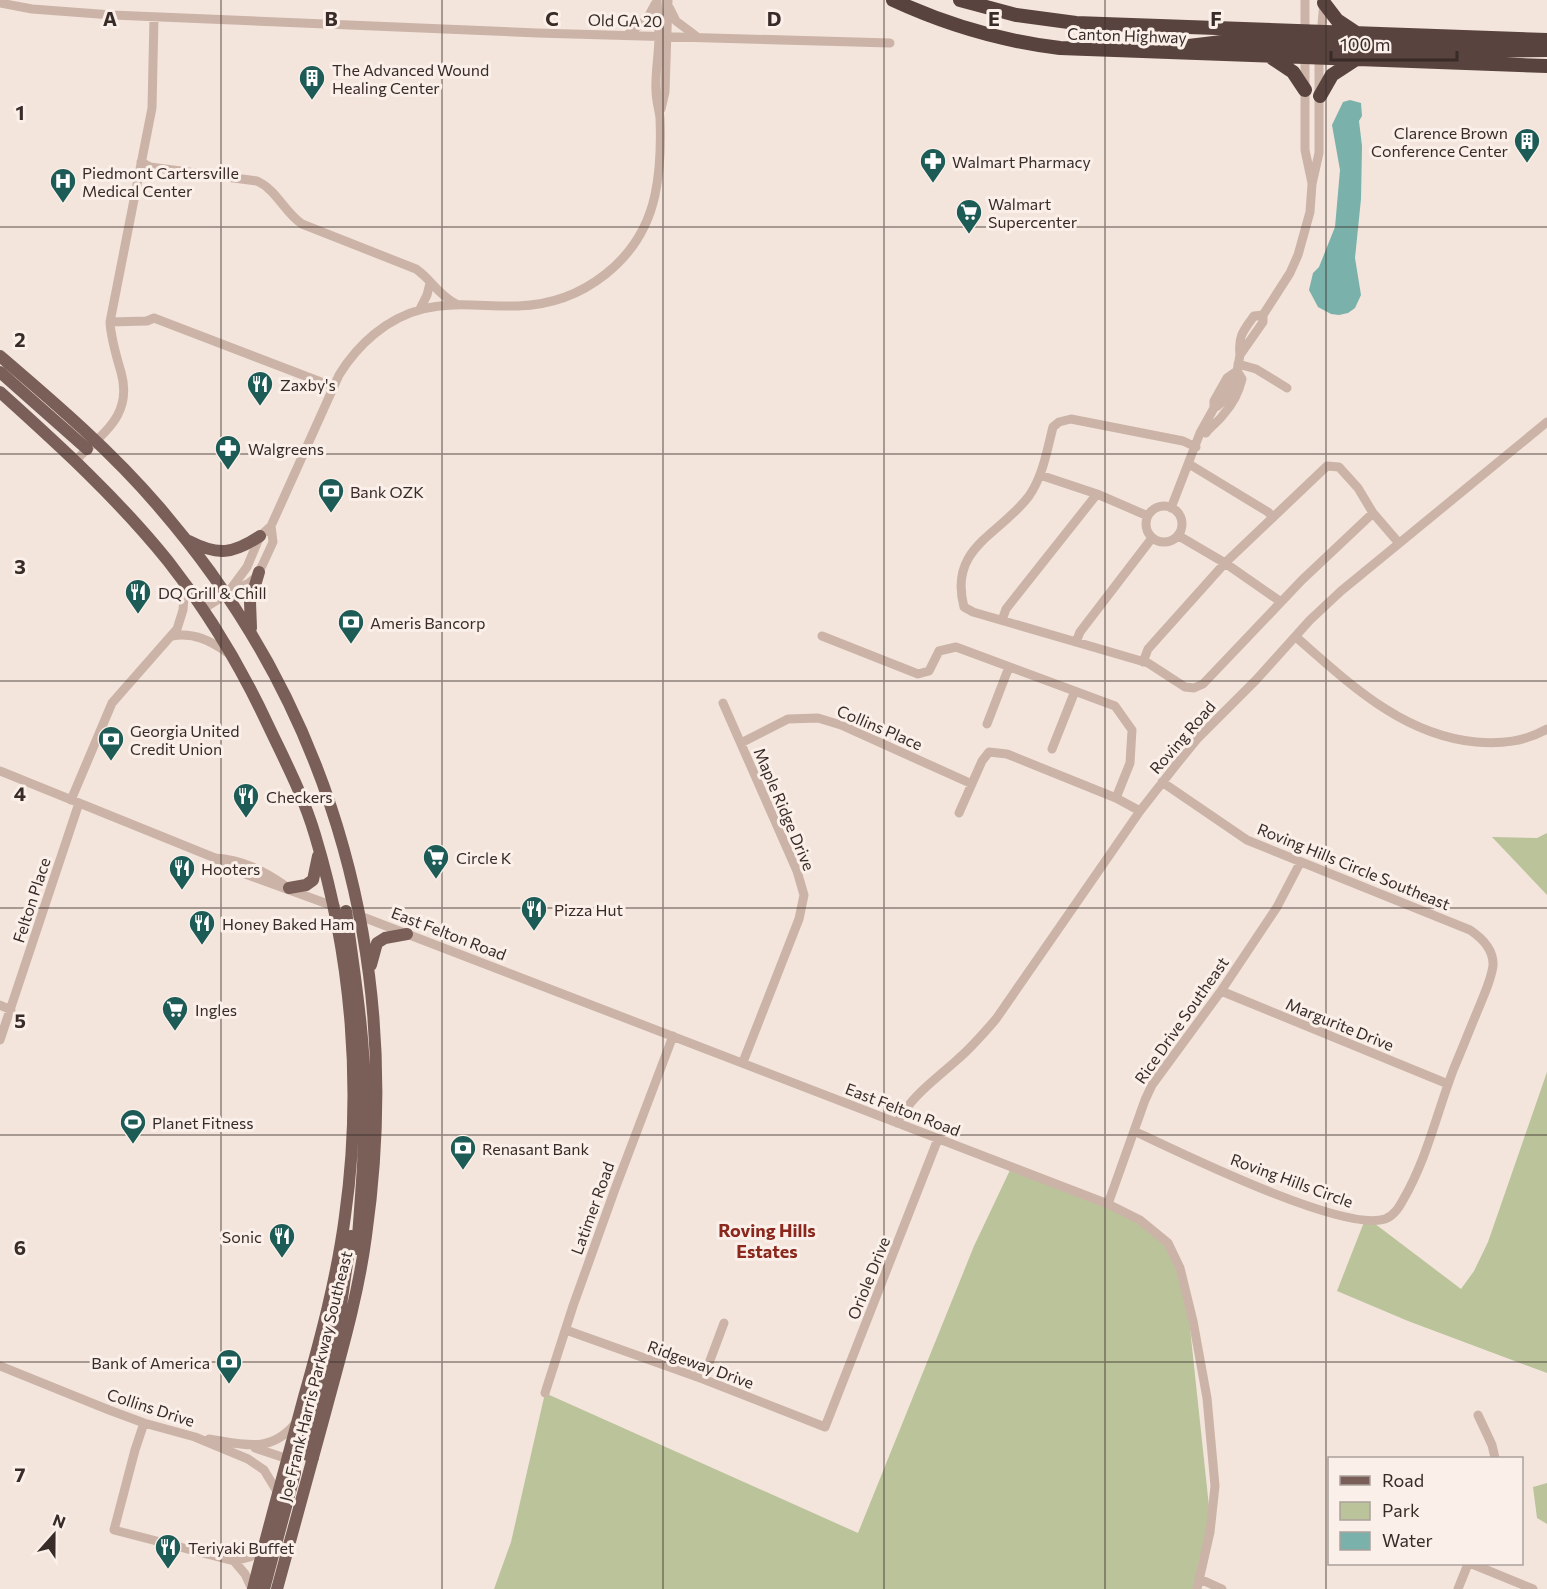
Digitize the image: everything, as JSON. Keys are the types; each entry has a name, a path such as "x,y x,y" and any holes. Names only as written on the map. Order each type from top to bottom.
{"highway":[{"name":"Canton Highway","path":"893,0 951,24 1014,41 1060,48 1268,56 1313,45 1357,59 1547,66"},
{"path":"960,0 1002,12 1061,22 1313,45 1356,33 1547,40"},
{"path":"1324,1 1337,21 1356,33"},
{"path":"1153,52 1209,42 1465,51 1547,50"},
{"path":"1268,56 1293,72 1305,90"},
{"path":"1320,96 1332,75 1357,59"}],"main road":[{"name":"Joe Frank Harris Parkway Southeast","path":"0,356 97,440 152,498 227,594 251,632 288,701 316,763 338,825 359,915 370,975 375,1030 377,1111 372,1189 362,1263 341,1353 277,1589"},
{"path":"0,372 87,449"},
{"name":"Joe Frank Harris Parkway Southeast","path":"0,392 76,460 128,513 203,609 253,693 295,784 315,832 340,908 353,1058 353,1125 347,1205 335,1278 252,1589"},
{"path":"187,540 210,551 228,551 245,546 260,536"},
{"path":"251,632 250,602 259,572"},
{"path":"289,888 306,885 313,880 319,849"},
{"path":"340,908 356,974 364,1054 364,1124 356,1259 362,1263"},
{"path":"370,975 377,943 385,938 407,934"},
{"path":"313,1458 306,1454 305,1448 340,1312 351,1230 347,1205"},
{"path":"264,1589 295,1473 294,1465 288,1459"}],"street":[{"path":"627,35 647,19 657,0"},
{"path":"657,0 663,36"},
{"path":"1171,508 1200,433 1214,408 1220,405 1234,381 1239,340 1243,331 1254,316 1263,315 1290,273 1298,255 1310,212 1312,184 1319,153 1320,96 1305,0"},
{"path":"1312,184 1305,150 1305,90 1324,1"},
{"path":"227,594 247,567 260,536 271,526 334,387 351,358 372,335 393,321 420,309 456,304 516,306 543,304 580,291 608,273 627,253 651,209 657,183 660,117 656,91 668,2"},
{"path":"668,2 676,21 698,37"},
{"name":"Old GA 20","path":"0,3 66,12 154,17 537,33 890,43"},
{"path":"76,460 116,419 125,395 110,322 152,108 154,17"},
{"path":"141,162 150,167 257,181 269,188 291,216 302,224 407,265 422,274 441,295 456,304"},
{"path":"420,309 430,283"},
{"path":"110,322 147,321 154,318 334,387"},
{"path":"1237,366 1256,369 1287,388"},
{"path":"1197,444 1222,416 1235,397 1242,379 1237,366"},
{"path":"1197,444 1071,419 1059,422 1053,427 1040,475 1023,502 979,542 969,557 961,579 964,607 1143,662 1185,687 1194,688 1203,684 1281,602 1373,513"},
{"name":"Roving Road","path":"897,1123 919,1091 970,1048 996,1018 1140,811 1198,738 1256,680 1324,605 1547,422"},
{"path":"1189,464 1273,517"},
{"path":"1143,662 1148,649 1225,563 1327,466 1339,467 1358,488 1373,513 1398,542"},
{"path":"1040,475 1097,494 1148,516"},
{"path":"1002,620 1006,609 1097,494"},
{"path":"1163,506 1171,508 1179,513 1182,519 1183,525 1179,536 1169,542 1157,541 1152,538 1146,527 1148,516 1157,508 1163,506"},
{"path":"203,609 249,583 259,572 273,542 271,526"},
{"path":"1179,536 1225,563 1281,602"},
{"path":"1076,642 1080,632 1152,538"},
{"path":"172,636 180,622 183,610 182,580"},
{"path":"172,636 187,634 209,640 232,656"},
{"name":"Felton Place","path":"0,1040 75,802 112,703 172,636"},
{"path":"822,636 918,674 929,671 939,651 956,647 1115,706 1132,730 1130,763 1116,798"},
{"path":"1296,637 1340,676 1380,706 1434,734 1465,741 1507,742 1533,736 1547,729"},
{"path":"987,724 1009,667"},
{"path":"1052,749 1075,691"},
{"name":"Maple Ridge Drive","path":"723,703 784,839 804,895 799,919 742,1062"},
{"name":"Collins Place","path":"741,743 788,719 818,718 841,725 972,784"},
{"path":"959,813 982,761 989,752 1007,753 1116,798 1140,811"},
{"name":"East Felton Road","path":"0,771 215,858 231,858 268,873 289,888 1108,1204 1140,1220 1168,1243 1180,1268 1193,1321 1206,1398 1215,1486 1210,1532 1197,1589"},
{"name":"Roving Hills Circle Southeast","path":"1162,782 1247,840 1457,924 1478,935 1490,950 1493,959 1491,976 1482,999"},
{"name":"Rice Drive Southeast","path":"1108,1204 1152,1085 1221,991 1277,907 1300,863"},
{"name":"Margurite Drive","path":"1221,991 1448,1084"},
{"name":"Roving Hills Circle","path":"1134,1131 1255,1186 1354,1219 1377,1221 1387,1218 1393,1215 1404,1199 1482,999"},
{"path":"0,1005 11,1010"},
{"name":"Latimer Road","path":"545,1393 615,1189 674,1036"},
{"name":"Oriole Drive","path":"825,1427 939,1139"},
{"path":"703,1379 724,1323"},
{"name":"Ridgeway Drive","path":"566,1330 703,1379 825,1427"},
{"name":"Collins Drive","path":"0,1366 144,1423 195,1437 254,1462 264,1470 278,1493"},
{"path":"1478,1415 1496,1457"},
{"path":"195,1437 262,1445 277,1441 298,1420"},
{"path":"144,1423 114,1530 234,1561 250,1557 264,1545"},
{"path":"244,1444 288,1459"},
{"path":"234,1561 245,1574 252,1589"},
{"path":"1458,1589 1469,1565"},
{"path":"1475,1565 1533,1589"},
{"path":"1200,1579 1222,1589"}],"green space":[{"path":"1547,833 1547,895 1492,837 1537,838"},
{"path":"1547,1072 1547,1373 1408,1321 1337,1291 1366,1217 1461,1289 1474,1271 1488,1242"},
{"path":"1011,1168 1108,1204 1160,1237 1175,1257 1187,1300 1210,1516 1196,1589 494,1589 511,1542 545,1393 858,1533 974,1246"},
{"path":"1547,1483 1547,1524 1537,1518 1533,1487"}],"water":[{"path":"1350,100 1361,103 1362,116 1359,121 1362,146 1361,199 1355,258 1361,295 1355,308 1339,315 1331,314 1318,307 1309,290 1313,273 1319,267 1335,227 1340,170 1332,125 1343,102"}],"place":[{"name":"The Advanced Wound Healing Center","path":"312,101"},
{"name":"Clarence Brown Conference Center","path":"1527,164"},
{"name":"Walmart Pharmacy","path":"933,184"},
{"name":"Piedmont Cartersville Medical Center","path":"63,204"},
{"name":"Walmart Supercenter","path":"969,235"},
{"name":"Zaxby's","path":"260,407"},
{"name":"Walgreens","path":"228,471"},
{"name":"Bank OZK","path":"331,514"},
{"name":"DQ Grill & Chill","path":"138,615"},
{"name":"Ameris Bancorp","path":"351,645"},
{"name":"Georgia United Credit Union","path":"111,762"},
{"name":"Checkers","path":"246,819"},
{"name":"Circle K","path":"436,880"},
{"name":"Hooters","path":"182,891"},
{"name":"Pizza Hut","path":"534,932"},
{"name":"Honey Baked Ham","path":"202,946"},
{"name":"Ingles","path":"175,1032"},
{"name":"Planet Fitness","path":"133,1145"},
{"name":"Renasant Bank","path":"463,1171"},
{"name":"Sonic","path":"282,1259"},
{"name":"Bank of America","path":"229,1385"},
{"name":"Teriyaki Buffet","path":"168,1570"}],"district":[{"name":"Roving Hills Estates","path":"767,1240"}]}
